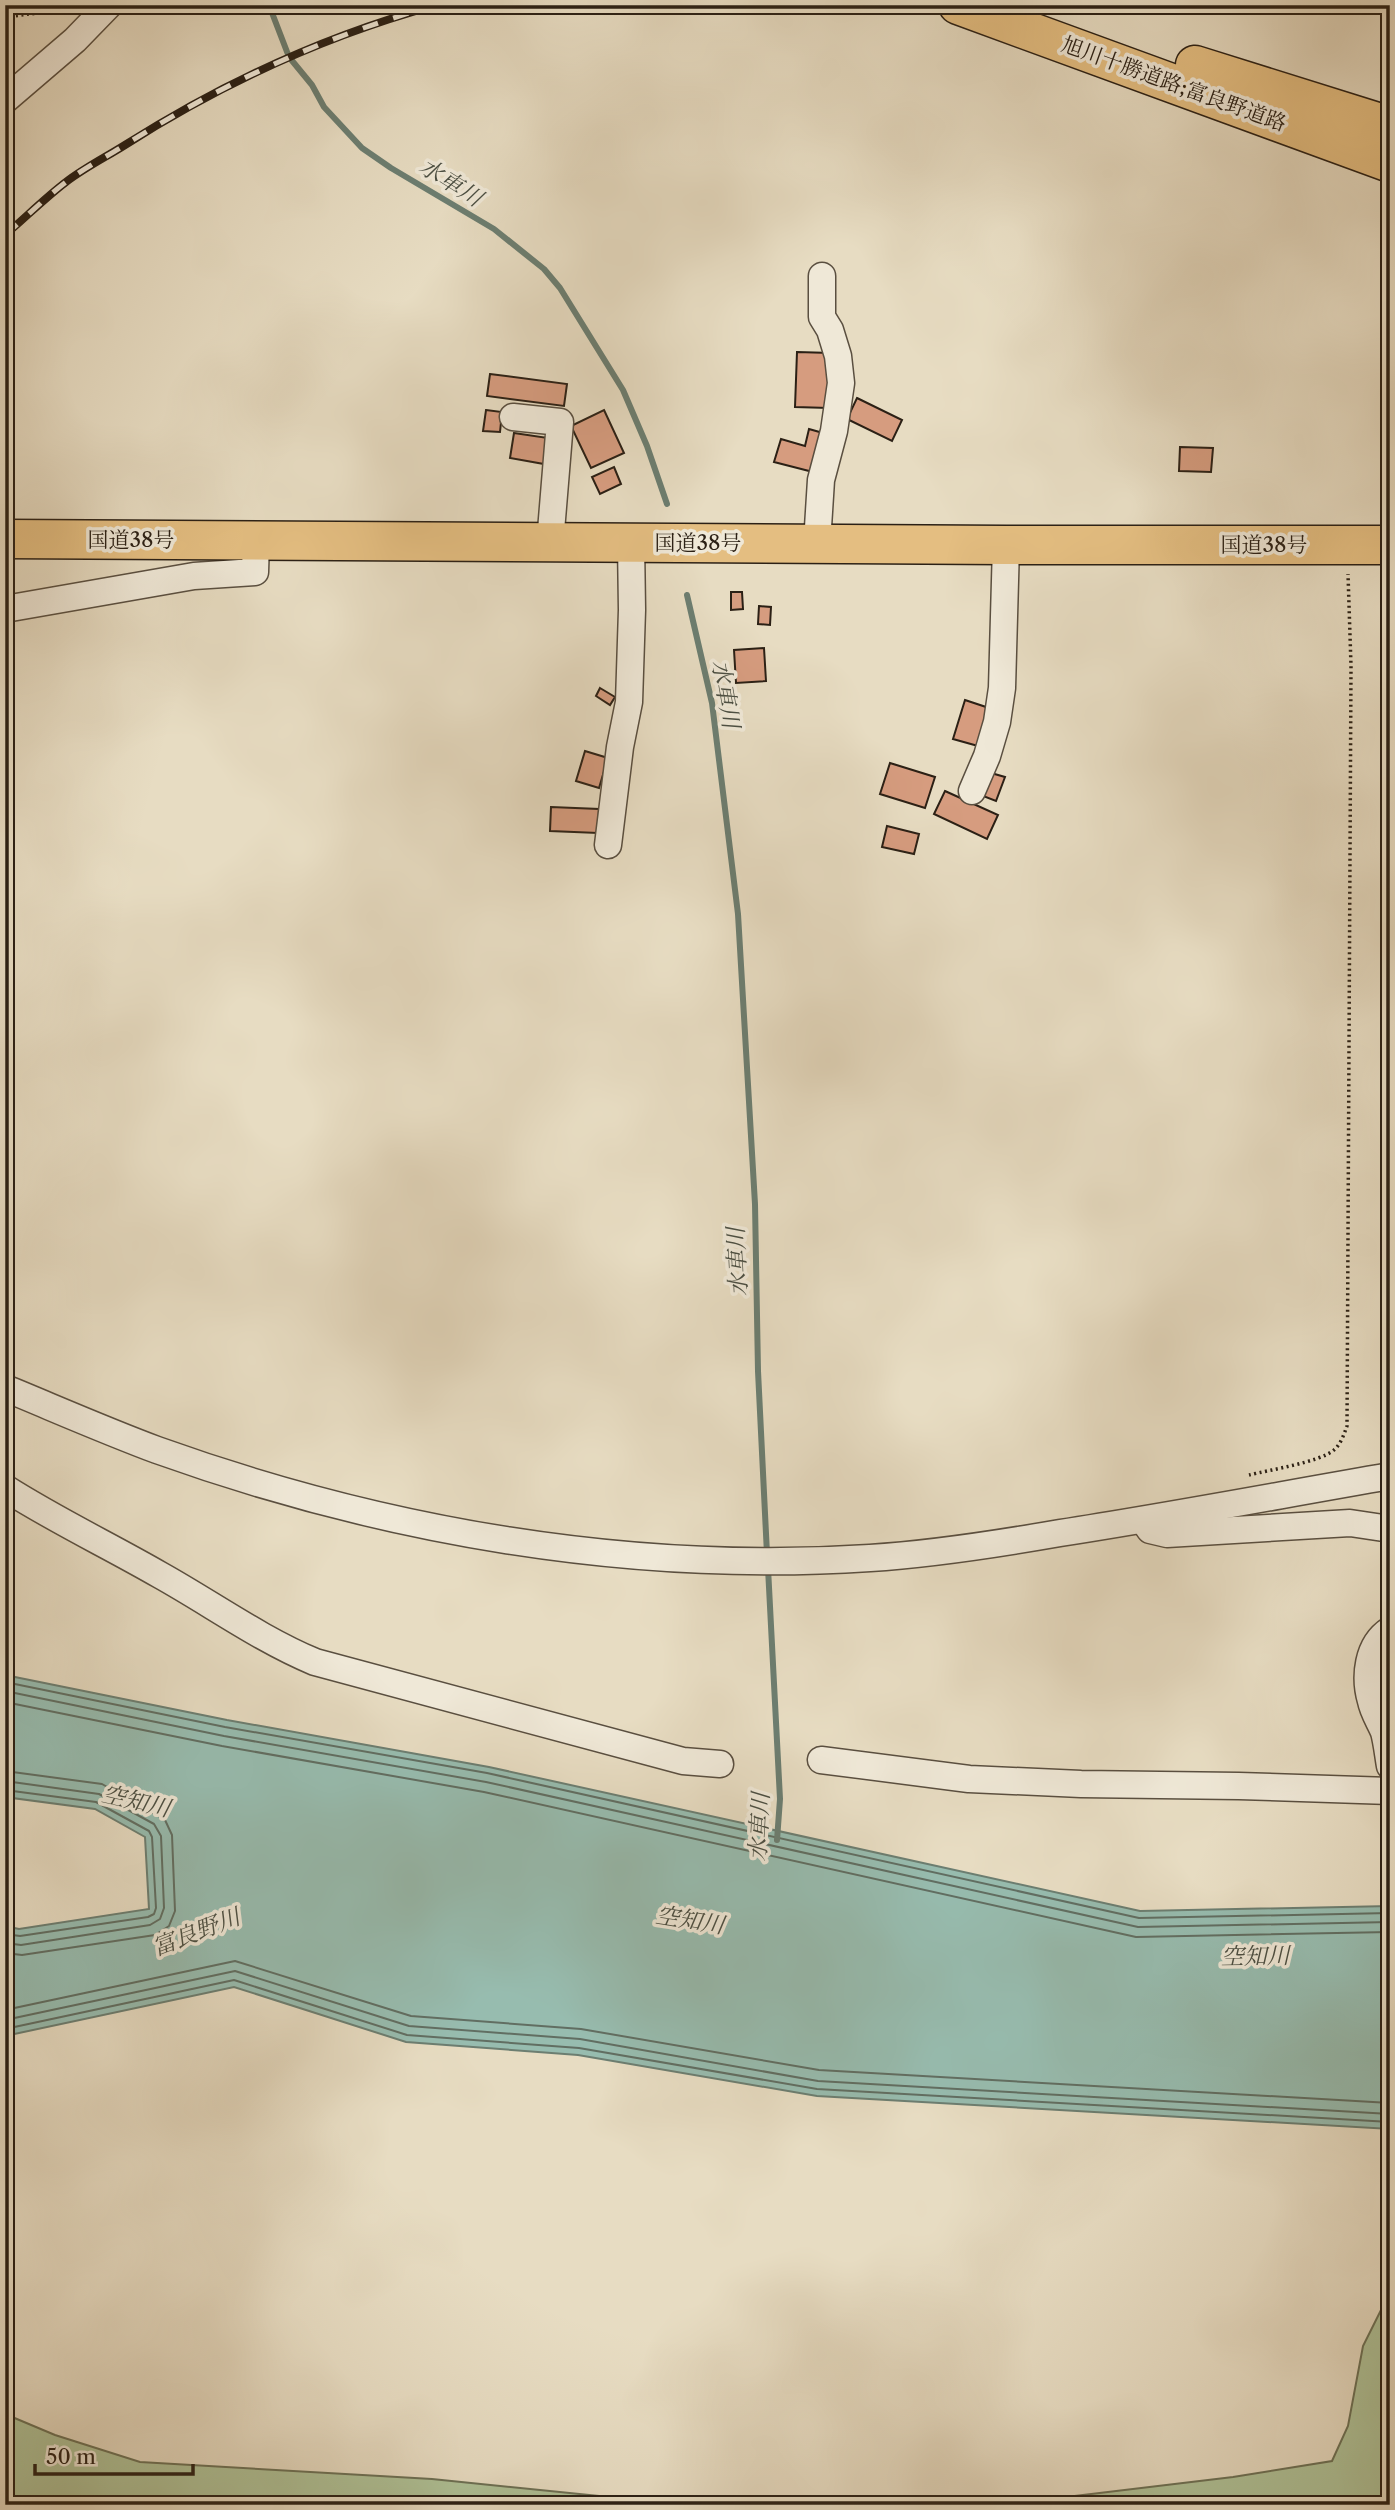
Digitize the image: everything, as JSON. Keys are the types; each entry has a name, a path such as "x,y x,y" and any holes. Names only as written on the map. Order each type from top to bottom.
{"highway":[{"name":"旭川十勝道路;富良野道路","path":"958,5 1390,163"},
{"name":"旭川十勝道路;富良野道路","path":"1022,5 1208,69 1390,126"},
{"name":"国道38号","path":"5,539 1390,545"}],"street":[{"path":"5,100 75,40 107,8"},
{"path":"817,542 821,480 834,431 841,383 838,356 830,330 822,317 822,276"},
{"path":"513,417 560,422 551,543"},
{"path":"5,608 194,576 255,572 256,541"},
{"path":"608,845 620,747 629,702 631,543"},
{"path":"972,791 987,756 997,722 1002,688 1006,545"},
{"path":"5,1388 156,1450 286,1492 413,1522 592,1552 659,1558 785,1561 871,1558 1010,1542 1390,1476"},
{"path":"5,1488 160,1575 241,1625 315,1662 683,1761 720,1763"},
{"path":"1143,1520 1150,1530 1167,1534 1350,1523 1390,1529"},
{"path":"821,1760 969,1779 1081,1784 1239,1786 1389,1781 1384,1733 1371,1703 1367,1678 1370,1656 1382,1636 1390,1630"}],"path":[{"path":"5,17 63,8 107,8"},
{"path":"1241,1477 1318,1458 1334,1450 1342,1440 1347,1426 1350,666 1348,545"}],"green space":[{"path":"1390,2292 1390,2505 999,2505 1233,2477 1332,2461 1348,2426 1363,2346"},
{"path":"5,2414 55,2435 140,2462 432,2479 688,2505 5,2505"}],"water":[{"path":"5,1675 227,1720 489,1767 1140,1911 1390,1906 1390,2129 817,2096 578,2055 406,2042 234,1987 5,2036 5,1926 19,1929 149,1909 145,1837 95,1809 5,1797"}],"building":[{"path":"797,352 831,353 829,408 795,407"},
{"path":"490,374 567,384 564,406 487,396"},
{"path":"857,398 902,420 892,441 847,419"},
{"path":"486,410 502,412 500,432 483,431"},
{"path":"604,410 624,453 591,468 571,426"},
{"path":"809,429 823,433 813,472 774,462 781,439 805,446"},
{"path":"514,433 548,438 544,464 510,458"},
{"path":"1180,447 1213,448 1211,472 1179,471"},
{"path":"614,467 621,484 600,494 592,477"},
{"path":"731,592 742,592 743,609 731,610"},
{"path":"759,606 771,607 770,625 758,624"},
{"path":"764,648 766,681 736,683 734,650"},
{"path":"600,688 615,697 610,705 596,696"},
{"path":"965,700 989,708 978,746 953,739"},
{"path":"585,751 608,758 599,788 576,781"},
{"path":"890,763 935,777 925,808 880,794"},
{"path":"991,773 1005,777 996,801 983,796"},
{"path":"945,791 998,815 987,839 934,814"},
{"path":"551,807 599,809 598,833 550,831"},
{"path":"887,826 919,834 914,854 882,847"}],"waterway":[{"name":"水車川","path":"269,5 289,57 312,85 324,107 362,148 494,229 544,269 560,288 623,390 647,446 667,504"},
{"name":"水車川","path":"687,595 712,703 738,914 755,1204 758,1371 767,1554"},
{"name":"水車川","path":"768,1568 780,1799 777,1840"}],"railway":[{"path":"5,235 73,177 199,102 315,46 437,5"}],"water label":[{"name":"空知川","path":"136,1801"},
{"name":"空知川","path":"690,1920"},
{"name":"富良野川","path":"196,1932"},
{"name":"空知川","path":"1255,1956"}]}
